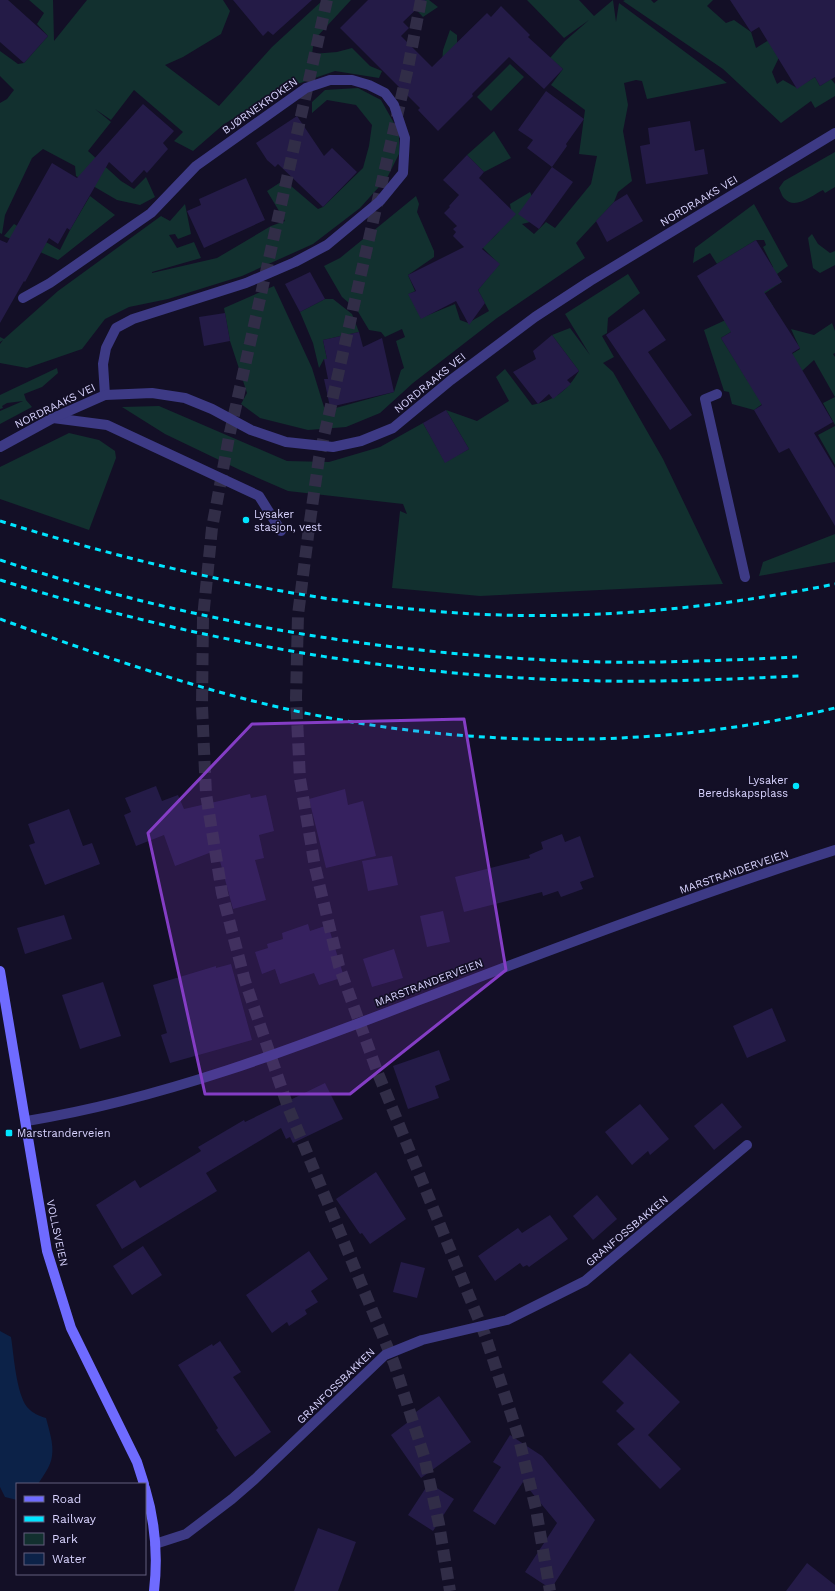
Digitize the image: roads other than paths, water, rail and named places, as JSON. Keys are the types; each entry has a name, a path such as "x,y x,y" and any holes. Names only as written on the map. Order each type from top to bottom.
{"main road":[{"name":"VOLLSVEIEN","path":"0,971 47,1251 71,1328 137,1462 144,1483"},
{"path":"146,1492 155,1544 156,1576 154,1591"}],"street":[{"name":"BJØRNEKROKEN","path":"23,298 50,283 151,214 196,166 306,88 330,80 352,80 369,85 385,93 394,105 405,138 403,173 380,201 327,245 295,262 246,283 133,319 116,328 106,348 103,364 105,395"},
{"name":"NORDRAAKS VEI","path":"0,447 53,418 105,395 152,393 185,398 212,409 251,430 286,442 333,447 361,441 393,428 451,380 535,317 590,281 835,132"},
{"path":"717,394 705,399 745,577"},
{"path":"53,418 107,425 259,496 281,530"},
{"name":"MARSTRANDERVEIEN","path":"26,1121 57,1117 171,1089 241,1067 543,953 753,876 835,850"},
{"name":"GRANFOSSBAKKEN","path":"155,1544 186,1534 232,1499 386,1355 422,1340 507,1320 585,1282 747,1145"}],"water":[{"path":"0,1331 11,1337 16,1374 23,1400 31,1411 46,1418 51,1437 52,1456 50,1463 39,1483 16,1483 16,1500 5,1497 0,1487"}],"tunnel":[{"path":"327,0 229,437 212,528 203,618 202,706 206,794 222,893 245,981 288,1107 394,1363 424,1456 439,1524 450,1591"},
{"path":"421,0 408,68 319,458 298,615 296,698 300,779 315,867 339,966 377,1071 485,1335 518,1435 536,1509 550,1591"}],"railway":[{"path":"0,521 117,555 235,582 355,602 475,614 566,615 656,610 746,600 835,584"},
{"path":"0,560 73,583 222,619 297,633 373,644 449,653 526,659 602,662 675,662 797,657"},
{"path":"0,580 74,602 223,638 374,664 451,673 604,681 677,681 799,676"},
{"path":"0,619 68,644 207,689 278,707 346,721 415,731 485,737 556,739 627,738 697,732 767,722 835,708"}],"place":[{"name":"Lysaker stasjon, vest","path":"246,520"},
{"name":"Lysaker Beredskapsplass","path":"796,786"},
{"name":"Marstranderveien","path":"9,1133"}]}
